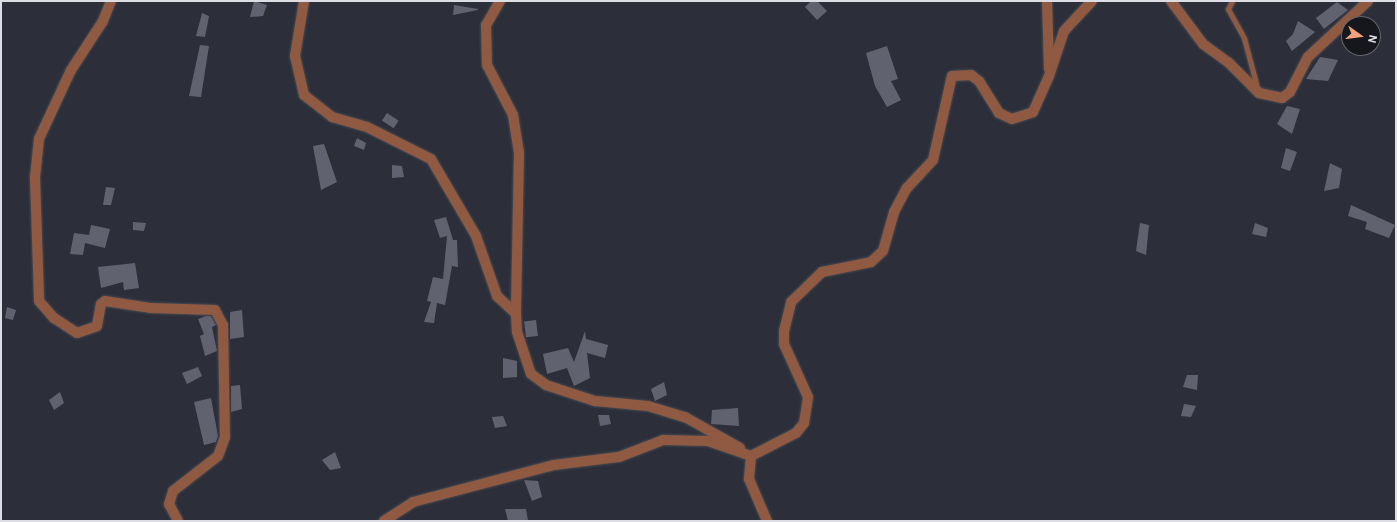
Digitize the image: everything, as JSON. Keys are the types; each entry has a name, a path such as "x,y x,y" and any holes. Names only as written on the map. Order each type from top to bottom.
{"street":[{"path":"111,1 103,21 71,70 39,139 35,178 39,301 54,318 77,333 97,326 101,304 105,301 151,308 215,310 223,324 225,437 218,456 173,491 169,504 178,521"},
{"path":"304,1 295,56 304,95 332,117 367,127 431,159 476,236 497,296 516,314"},
{"path":"500,1 486,26 487,65 513,115 519,152 516,314 517,332 531,374 546,385 595,401 648,406 685,417 751,456"},
{"path":"1047,1 1050,76"},
{"path":"384,521 413,502 554,465 619,457 663,440 708,441 751,456 796,433 804,423 808,412 808,397 784,344 784,331 791,302 822,272 871,262 883,251 894,212 907,188 932,160 952,76 971,74 979,82 999,113 1012,119 1033,112 1050,76 1064,31 1092,1"},
{"path":"1171,1 1203,44 1228,62 1259,93 1282,98 1290,92 1308,57 1368,1"},
{"path":"751,456 749,479 767,521"}],"lane":[{"path":"1232,1 1228,9 1244,38 1259,93"}],"building":[{"path":"254,1 267,5 263,16 250,17"},
{"path":"811,1 817,1 827,11 817,20 805,7"},
{"path":"1337,2 1348,10 1324,29 1316,18"},
{"path":"454,5 478,9 478,10 453,15"},
{"path":"202,13 209,16 205,37 196,36"},
{"path":"1298,21 1315,32 1292,51 1286,41 1293,34"},
{"path":"200,45 209,46 201,97 189,96"},
{"path":"887,46 898,79 891,81 901,100 887,107 875,86 866,53"},
{"path":"1320,57 1338,60 1328,81 1306,79"},
{"path":"1287,106 1300,109 1292,134 1277,124"},
{"path":"387,113 399,121 394,128 382,120"},
{"path":"357,138 366,143 364,150 354,146"},
{"path":"324,144 337,182 321,190 313,146"},
{"path":"1286,148 1297,152 1290,171 1281,168"},
{"path":"1330,163 1342,169 1339,188 1324,191"},
{"path":"392,165 402,166 404,177 392,178"},
{"path":"106,187 115,188 111,205 103,205"},
{"path":"1351,205 1395,225 1389,238 1365,229 1367,222 1348,216"},
{"path":"446,217 453,240 457,240 458,267 452,266 445,305 437,303 434,323 424,322 431,302 427,301 433,277 443,279 447,236 440,238 434,220"},
{"path":"133,222 146,223 144,231 133,230"},
{"path":"1140,223 1149,225 1146,255 1136,251"},
{"path":"1255,223 1268,228 1266,237 1252,234"},
{"path":"91,225 110,229 105,248 85,243 83,255 70,254 74,233 89,235"},
{"path":"135,263 139,288 124,290 123,282 101,288 98,267"},
{"path":"7,307 16,310 13,320 5,318"},
{"path":"242,310 244,337 230,339 230,312"},
{"path":"211,316 216,325 212,327 217,351 205,356 200,336 204,334 198,319"},
{"path":"536,320 538,336 526,337 524,321"},
{"path":"585,331 586,339 608,345 605,358 587,353 590,378 574,386 567,368 547,374 543,354 568,348 574,362"},
{"path":"503,358 517,361 517,377 503,378"},
{"path":"198,367 202,376 187,384 182,373"},
{"path":"1187,375 1198,375 1197,390 1183,387"},
{"path":"664,382 667,395 655,401 651,389"},
{"path":"240,385 242,409 231,412 231,386"},
{"path":"60,392 64,403 54,410 49,400"},
{"path":"211,398 218,436 216,442 204,445 194,402"},
{"path":"1184,404 1196,406 1191,417 1181,416"},
{"path":"738,408 739,426 711,424 712,410"},
{"path":"598,415 609,415 611,424 600,426"},
{"path":"503,416 507,426 495,428 492,417"},
{"path":"335,452 341,468 330,470 322,460"},
{"path":"524,480 538,481 542,497 532,501"},
{"path":"505,509 526,509 528,521 508,521"}]}
